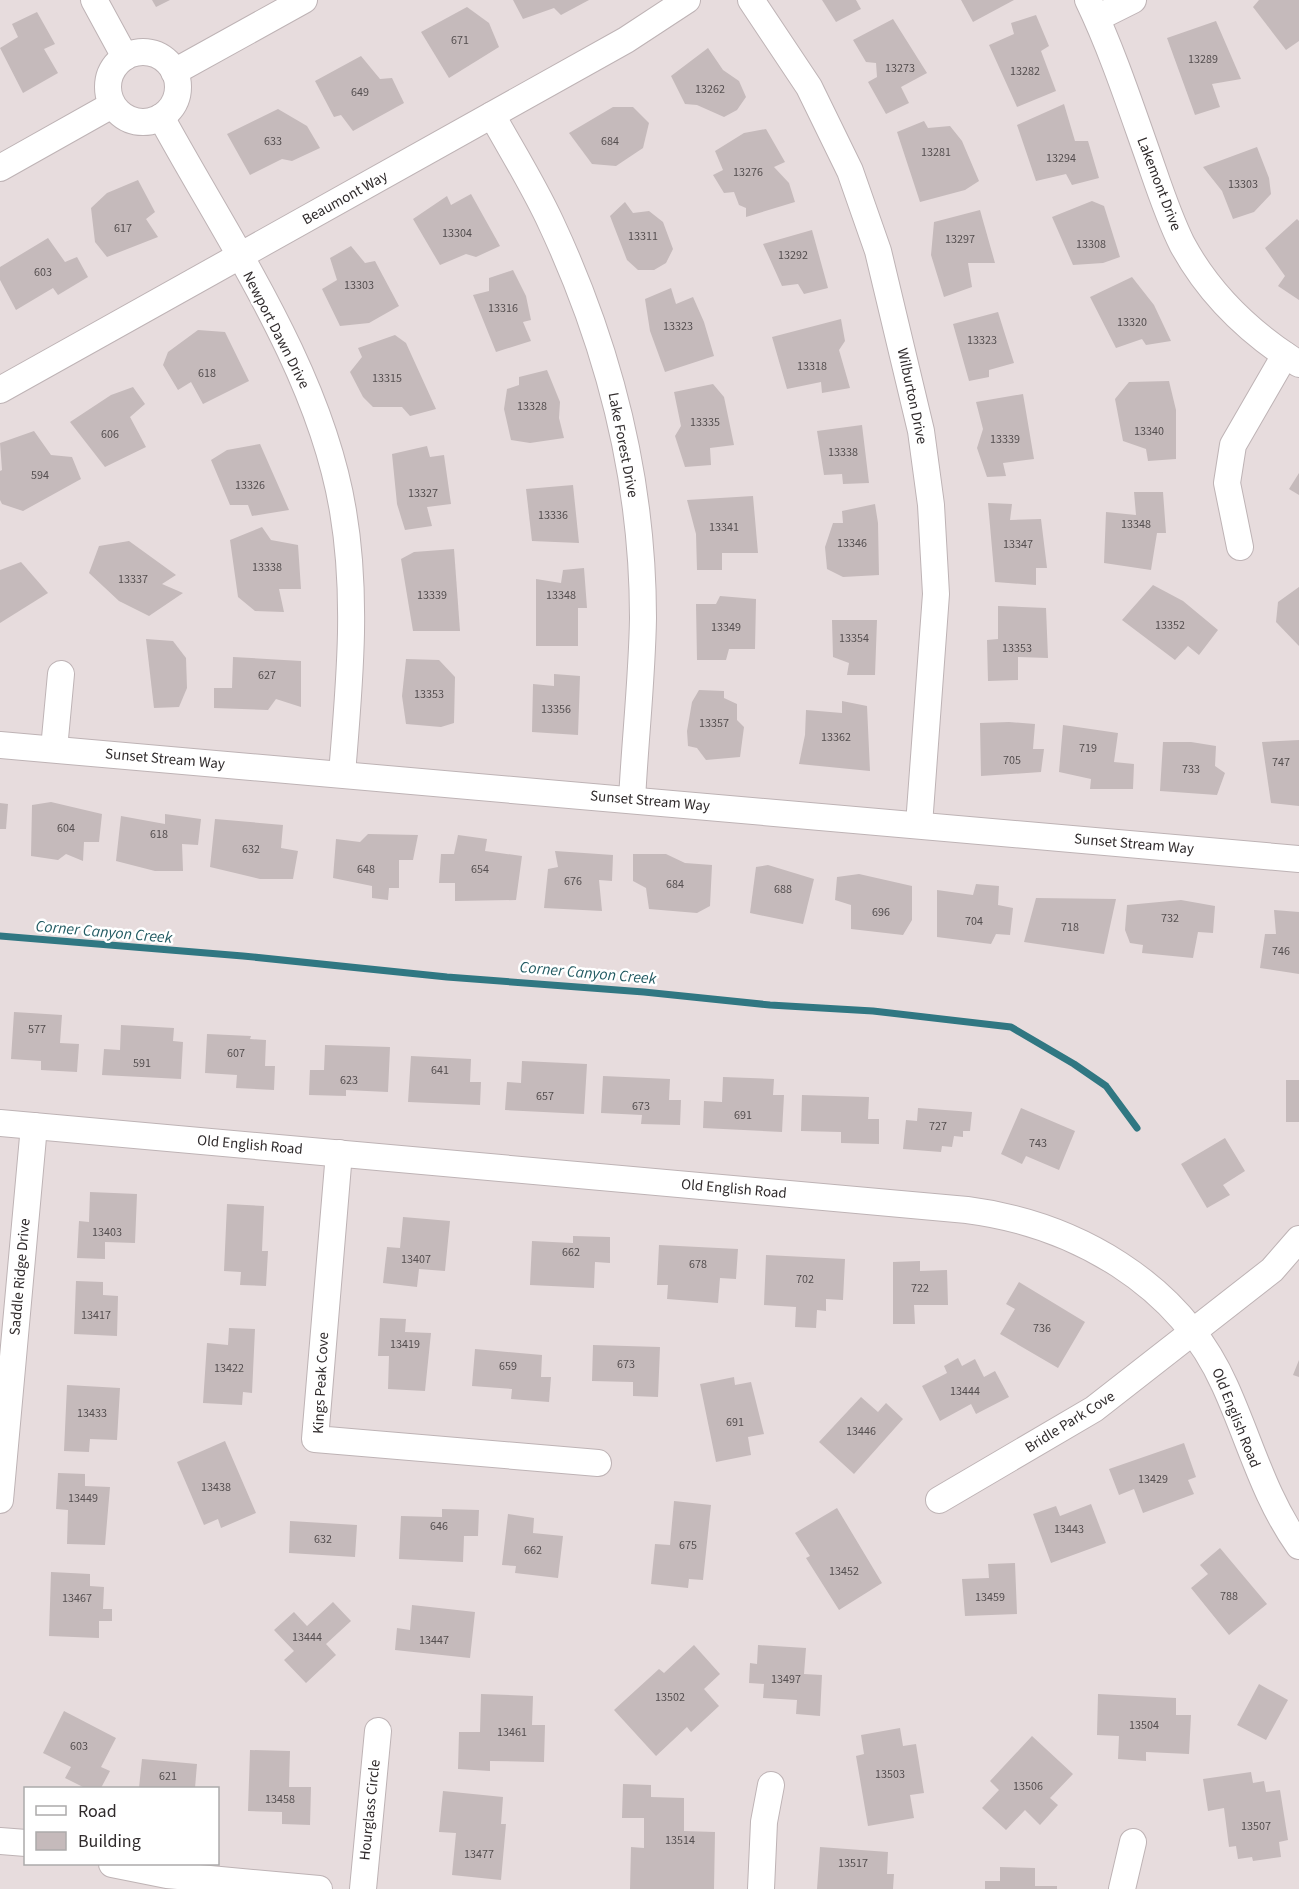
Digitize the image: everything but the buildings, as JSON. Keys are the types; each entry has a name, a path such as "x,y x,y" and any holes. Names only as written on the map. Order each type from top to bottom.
{"street":[{"path":"94,0 125,57"},
{"path":"174,72 304,0"},
{"name":"Beaumont Way","path":"0,390 626,40 687,0"},
{"name":"Wilburton Drive","path":"751,0 808,87 850,171 878,251 921,431 932,505 936,594 918,825"},
{"path":"1092,9 1133,0"},
{"name":"Lakemont Drive","path":"1092,9 1170,217 1183,245 1217,295 1260,337 1292,360"},
{"path":"143,52 153,54 161,57 174,72 177,80 176,99 166,114 150,122 131,121 123,117 112,105 108,95 109,77 125,57 143,52"},
{"path":"0,168 112,105"},
{"name":"Lake Forest Drive","path":"492,115 550,220 572,269 607,368 619,415 636,513 643,618 632,800"},
{"name":"Newport Dawn Drive","path":"160,117 278,328 310,396 329,452 343,510 350,571 352,634 342,774"},
{"path":"1240,547 1227,483 1233,445 1292,360"},
{"path":"54,749 61,674"},
{"name":"Sunset Stream Way","path":"0,744 1299,859"},
{"name":"Old English Road","path":"0,1123 967,1210 1020,1219 1072,1237 1119,1264 1164,1302 1194,1334 1225,1384 1270,1502 1299,1546"},
{"name":"Saddle Ridge Drive","path":"0,1500 34,1126"},
{"name":"Kings Peak Cove","path":"339,1153 315,1439 598,1463"},
{"name":"Bridle Park Cove","path":"939,1500 1079,1419 1194,1334 1272,1270 1299,1239"},
{"name":"Hourglass Circle","path":"363,1889 378,1731"},
{"path":"761,1889 764,1822 771,1785"},
{"path":"0,1840 24,1843"},
{"path":"1122,1889 1133,1842"},
{"path":"122,1865 177,1876 319,1889"}],"waterway":[{"name":"Corner Canyon Creek","path":"0,936 770,1005 873,1011 1011,1027 1074,1064 1106,1086 1137,1128"}]}
